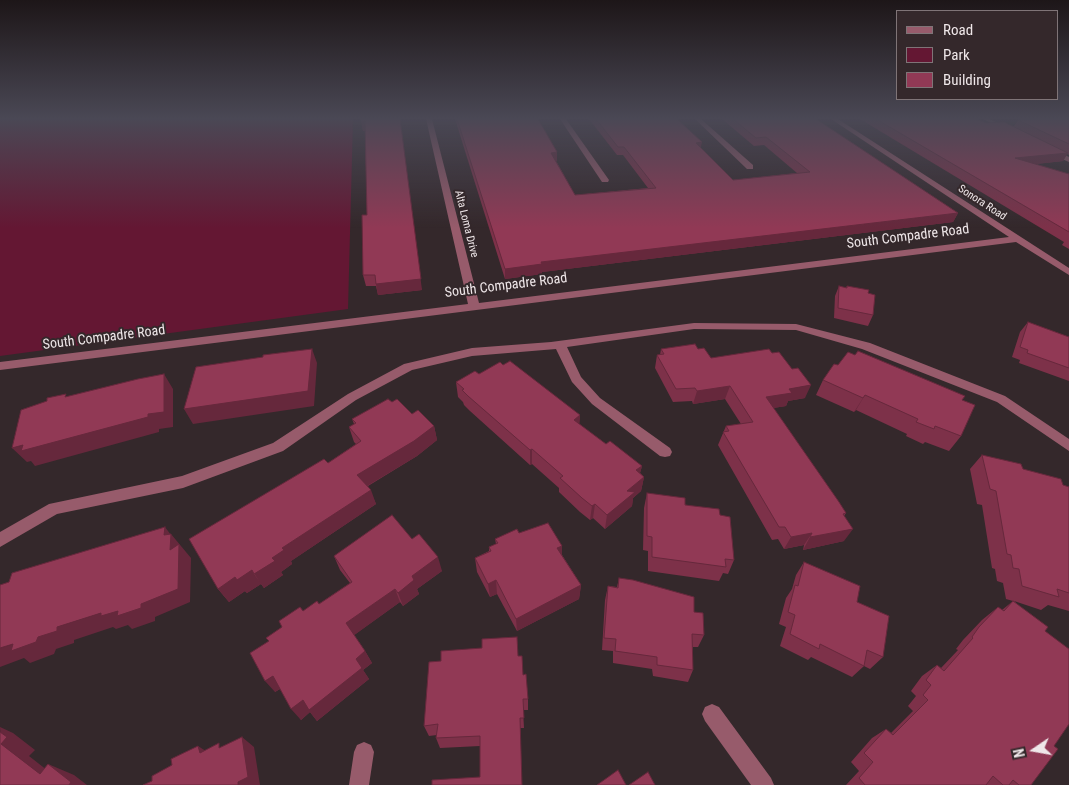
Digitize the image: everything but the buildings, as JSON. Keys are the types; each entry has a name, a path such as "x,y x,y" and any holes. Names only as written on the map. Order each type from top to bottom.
{"street":[{"name":"Alta Loma Drive","path":"438,156 474,305"},
{"path":"588,156 605,180"},
{"path":"739,156 750,166"},
{"name":"Sonora Road","path":"891,156 1069,272"},
{"name":"South Compadre Road","path":"0,366 474,305 1016,239"},
{"path":"0,540 54,508 183,482 278,446 352,397 408,367 472,352 560,345 694,326 796,327 866,346 1001,399 1069,446"},
{"path":"560,345 576,379 596,401 665,452"},
{"path":"712,714 764,785"},
{"path":"359,785 364,752"}],"green space":[{"path":"0,156 352,156 348,309 0,356"}]}
